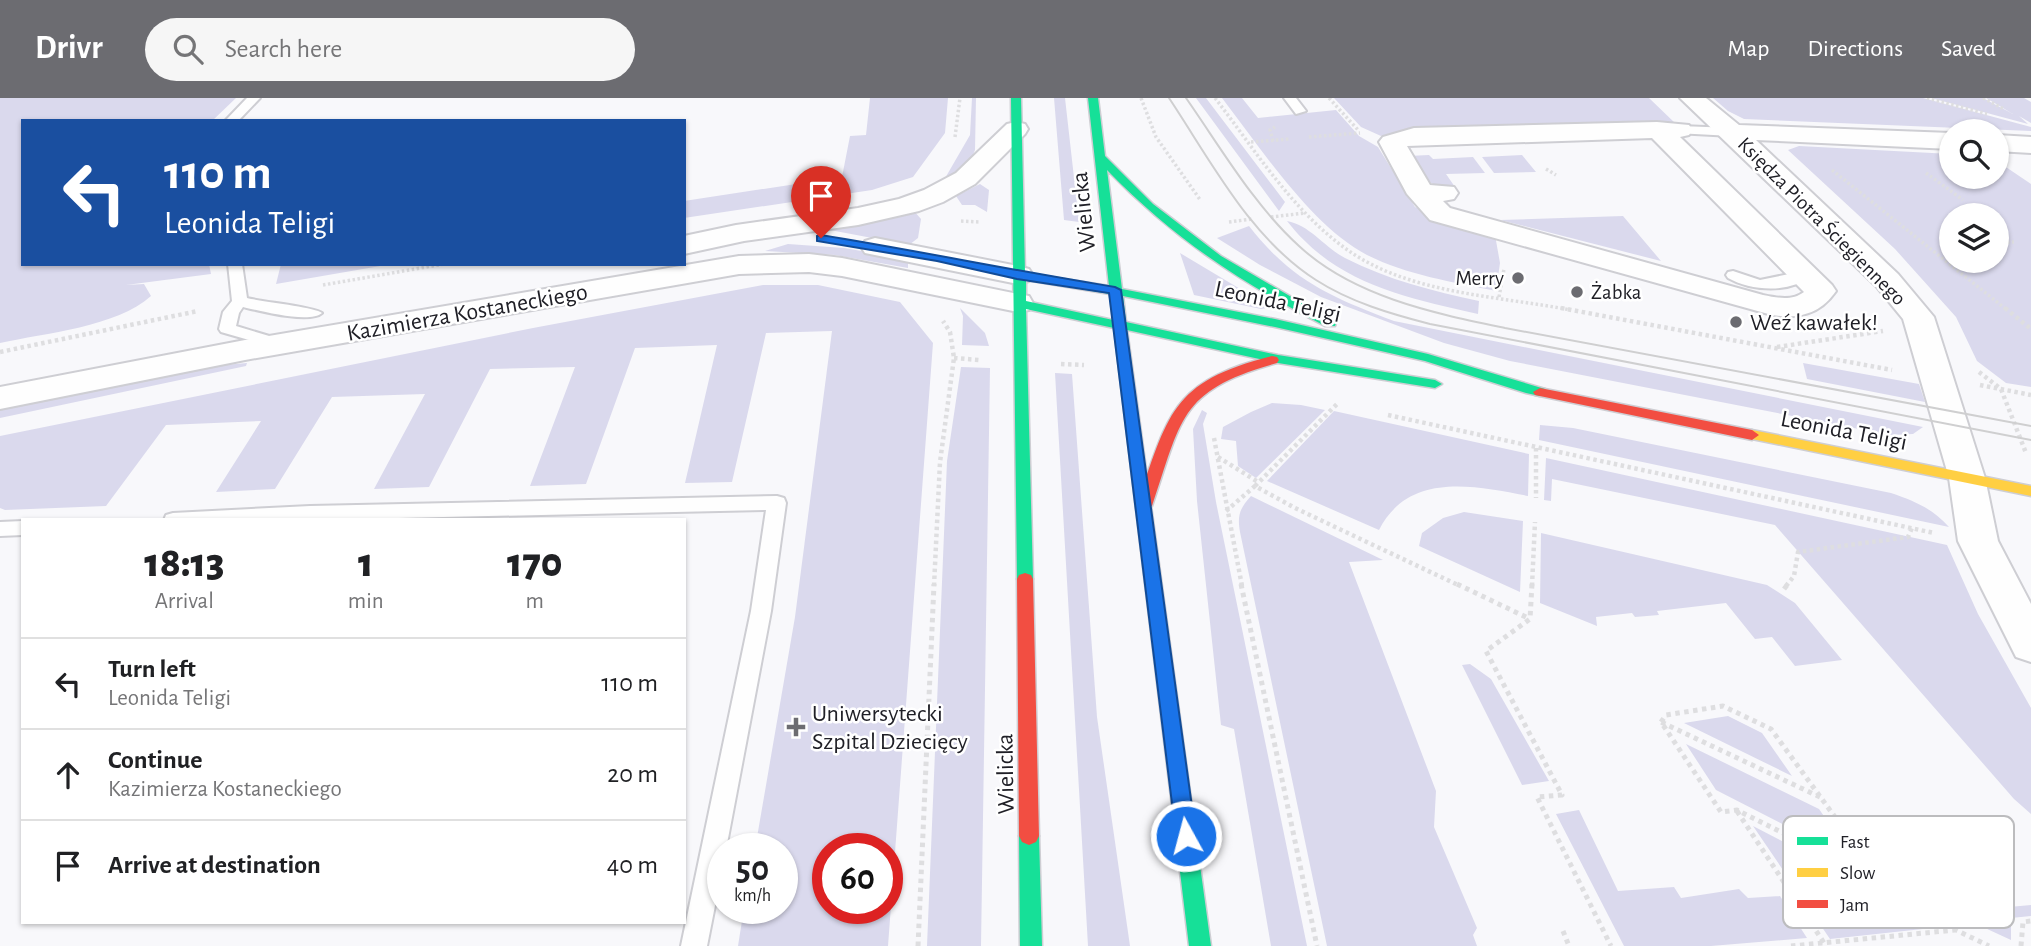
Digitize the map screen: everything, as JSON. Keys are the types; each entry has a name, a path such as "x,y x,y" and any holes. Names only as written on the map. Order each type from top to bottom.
{"main road":[{"name":"Wielicka","path":"1016,98 1031,946"},
{"name":"Wielicka","path":"1093,98 1119,327 1200,946"},
{"path":"1099,156 1160,217 1182,234 1303,309 1379,347"},
{"name":"Leonida Teligi","path":"1018,289 1115,290 1328,334 1453,364 1524,389 2031,491"},
{"name":"Leonida Teligi","path":"1018,289 1119,327 1278,359 1464,388 1524,389"},
{"path":"1144,506 1182,404 1192,393 1203,384 1241,367 1278,359"}],"street":[{"name":"Księdza Piotra Ściegiennego","path":"1692,98 1732,132 1887,280 1918,317 1967,478 1978,541 2031,645"},
{"path":"686,246 752,231 865,216 920,201 956,185 972,174 1016,129"},
{"path":"1669,129 1821,291 1811,304 1800,307 1774,306 1440,214 1421,194 1392,142 1414,136 1669,129"},
{"path":"1732,132 1939,141"},
{"path":"2009,144 2031,145"},
{"path":"1421,194 1458,192"},
{"path":"686,246 768,238 821,238 937,258 1018,289"},
{"name":"Kazimierza Kostaneckiego","path":"0,398 280,344 697,271 774,263 842,267 1018,289"},
{"name":"Kazimierza Kostaneckiego","path":"0,371 234,315 314,313 571,266"}],"lane":[{"path":"232,119 254,98"},
{"path":"1290,98 1300,111"},
{"path":"1669,129 1732,132"},
{"path":"235,266 234,315 280,344"},
{"path":"1733,275 1743,281 1767,286 1804,275"},
{"path":"212,518 310,513 777,503 761,611 694,946"},
{"path":"0,529 21,528"}],"path":[{"path":"952,143 957,131 960,98"},
{"path":"1141,98 1156,137 1206,207"},
{"path":"1215,98 1306,213 1344,247 1377,266 1426,282 1499,297 1903,372"},
{"path":"1927,98 1992,116"},
{"path":"1251,142 1361,133"},
{"path":"1831,169 2031,329"},
{"path":"1272,217 1306,213"},
{"path":"960,222 988,222"},
{"path":"2009,242 2014,242"},
{"path":"1499,297 1504,270"},
{"path":"918,946 940,462 954,358 950,332 938,314"},
{"path":"1771,347 1888,331"},
{"path":"954,358 990,361"},
{"path":"1975,384 2031,395"},
{"path":"2001,389 2017,438 2029,458"},
{"path":"1226,511 1338,403"},
{"path":"1377,412 1937,533"},
{"path":"1212,427 1226,511 1317,946"},
{"path":"1536,448 1536,498"},
{"path":"1217,456 1295,508 1530,619"},
{"path":"1530,619 1535,522"},
{"path":"1784,589 1794,576 1798,552 1908,537 1912,528"},
{"path":"1530,619 1486,651 1562,795 1537,797 1611,946"},
{"path":"1661,722 1666,715 1723,706 1771,729 1834,816"},
{"path":"1661,722 1820,797"},
{"path":"1661,722 1721,812 1737,810 1783,833"},
{"path":"1737,810 1783,880"},
{"path":"2021,946 2023,922 2031,921"},
{"path":"1814,928 1824,943"},
{"path":"1951,928 1989,946"},
{"path":"1791,946 1955,930"},
{"path":"1563,931 1569,946"}],"shaded area":[{"path":"0,98 236,98 214,119 21,119 21,266 209,266 211,274 126,285 144,284 151,296 137,307 100,322 0,343"},
{"path":"870,98 948,98 945,133 913,177 872,190 686,218 686,201 842,177 850,136 866,135"},
{"path":"972,98 976,98 975,150 963,168 944,180 970,135"},
{"path":"1054,98 1065,98 1079,222 1064,220"},
{"path":"1196,98 1206,98 1285,202 1279,211"},
{"path":"1222,98 1242,98 1258,118 1336,110 1359,136 1378,147 1415,207 1434,217 1495,235 1500,263 1496,291 1398,268 1367,255 1346,242 1326,225 1288,184"},
{"path":"1334,98 1649,98 1676,124 1403,130 1381,136 1361,127"},
{"path":"1713,98 1923,98 2001,119 1939,119 1939,127 1744,119 1728,111"},
{"path":"1931,98 1983,98 2013,114 1986,98 2024,98 2031,102 2031,123 2019,116 2028,124"},
{"path":"2009,121 2031,127 2031,131 2009,130"},
{"path":"1799,146 1939,153 1939,189 2009,189 2009,169 2031,184 2031,387 2006,383 1977,361 1956,317 1895,249 1788,150"},
{"path":"1429,155 1433,159 1473,157 1485,173 1446,174 1455,187 1438,186 1422,175 1408,156"},
{"path":"1522,155 1536,172 1494,173 1482,157"},
{"path":"980,184 989,190 987,212 975,205 962,205 956,196"},
{"path":"914,211 921,219 918,238 909,245 830,230"},
{"path":"1623,216 1661,261 1500,220"},
{"path":"1287,221 1303,227 1345,258 1378,273 1479,301 1478,314 1398,294 1349,274 1327,260"},
{"path":"1249,226 1281,261 1297,274 1332,295 1394,321 1923,427 1913,434 1890,435 1510,361 1444,343 1321,297 1260,265 1217,238"},
{"path":"788,244 844,248 908,259 908,268 835,255 765,251"},
{"path":"1180,253 1262,302 1267,308 1194,295"},
{"path":"280,266 380,266 276,284"},
{"path":"763,285 818,285 900,302 933,343 896,833 812,833 812,924 890,924 888,946 738,946 741,924 798,924 798,833 758,833 795,617 832,331 766,333 732,482 685,483 717,345 635,348 586,484 530,486 575,367 490,369 429,487 374,489 425,394 332,397 275,489 216,492 261,421 166,425 106,506 0,508 0,436 533,328"},
{"path":"960,308 985,333 989,346 962,345 963,316"},
{"path":"247,363 246,366 0,418 0,407 177,369"},
{"path":"1803,363 1919,384 1925,402 1807,379"},
{"path":"961,367 990,368 981,946 927,946 947,461"},
{"path":"1055,373 1072,374 1097,717 1130,946 1088,946"},
{"path":"1272,403 1325,410 1256,478 1238,466 1236,441 1221,439 1223,427"},
{"path":"1202,410 1207,413 1203,424 1216,502 1307,946 1271,946 1234,729 1221,725 1197,501 1193,429"},
{"path":"1334,411 1529,454 1528,496 1465,487 1425,491 1407,498 1392,511 1379,530 1267,481"},
{"path":"1540,425 1573,428 1891,493 1922,506 1949,527 1539,440"},
{"path":"1546,458 1947,545 1978,614 2031,708 2031,814 2014,799 1775,525 1552,479 1551,501 1544,500"},
{"path":"1251,496 1383,560 1349,562 1436,791 1434,827 1477,928 1473,935 1477,946 1327,946 1240,532 1240,512"},
{"path":"1464,512 1523,521 1520,592 1419,546 1422,533 1443,518"},
{"path":"1541,533 1767,585 1795,603 1842,660 1795,666 1772,637 1755,639 1726,603 1657,611 1659,615 1635,617 1632,613 1596,617 1597,626 1540,603"},
{"path":"1470,664 1491,679 1549,781 1522,785 1462,665"},
{"path":"1728,716 1762,733 1792,776 1684,723"},
{"path":"1686,744 1819,809 1824,816 1783,816 1783,824 1716,790"},
{"path":"1579,810 1618,891 1674,887 1681,898 1739,889 1748,898 1780,896 1783,901 1783,928 1801,928 1807,938 1711,946 1624,946 1556,814"},
{"path":"1753,826 1783,842 1783,870"},
{"path":"2031,905 2031,916 2014,918 2014,907"},
{"path":"1823,928 1932,928 1830,939"},
{"path":"1985,928 2011,928 2011,940"}],"tram line":[{"path":"1169,98 1234,197 1271,243 1292,263 1316,280 1357,301 1430,324 2031,440"},
{"path":"1186,98 1238,175 1282,230 1321,264 1370,290 1423,309 1505,328 2031,426"}],"traffic: fast":[{"path":"1016,98 1025,579"},
{"path":"1093,98 1131,416 1200,946"},
{"path":"1099,156 1160,216 1199,247 1254,282 1330,323"},
{"path":"1018,275 1173,302 1326,334 1442,362 1540,392"},
{"path":"1018,303 1278,359 1435,384"},
{"path":"1029,836 1031,946"}],"traffic: slow":[{"path":"1752,435 2031,491"}],"traffic: jam":[{"path":"1144,506 1172,428 1195,393 1214,380 1239,369 1272,360"},
{"path":"1540,392 1752,435"},
{"path":"1025,579 1029,836"}],"place":[{"name":"Merry","path":"1518,278"},
{"name":"Żabka","path":"1577,292"},
{"name":"Weź kawałek!","path":"1736,322"},
{"name":"Uniwersytecki Szpital Dziecięcy","path":"796,727"}],"route":[{"path":"821,238 1017,275 1115,290 1186,836"}]}
